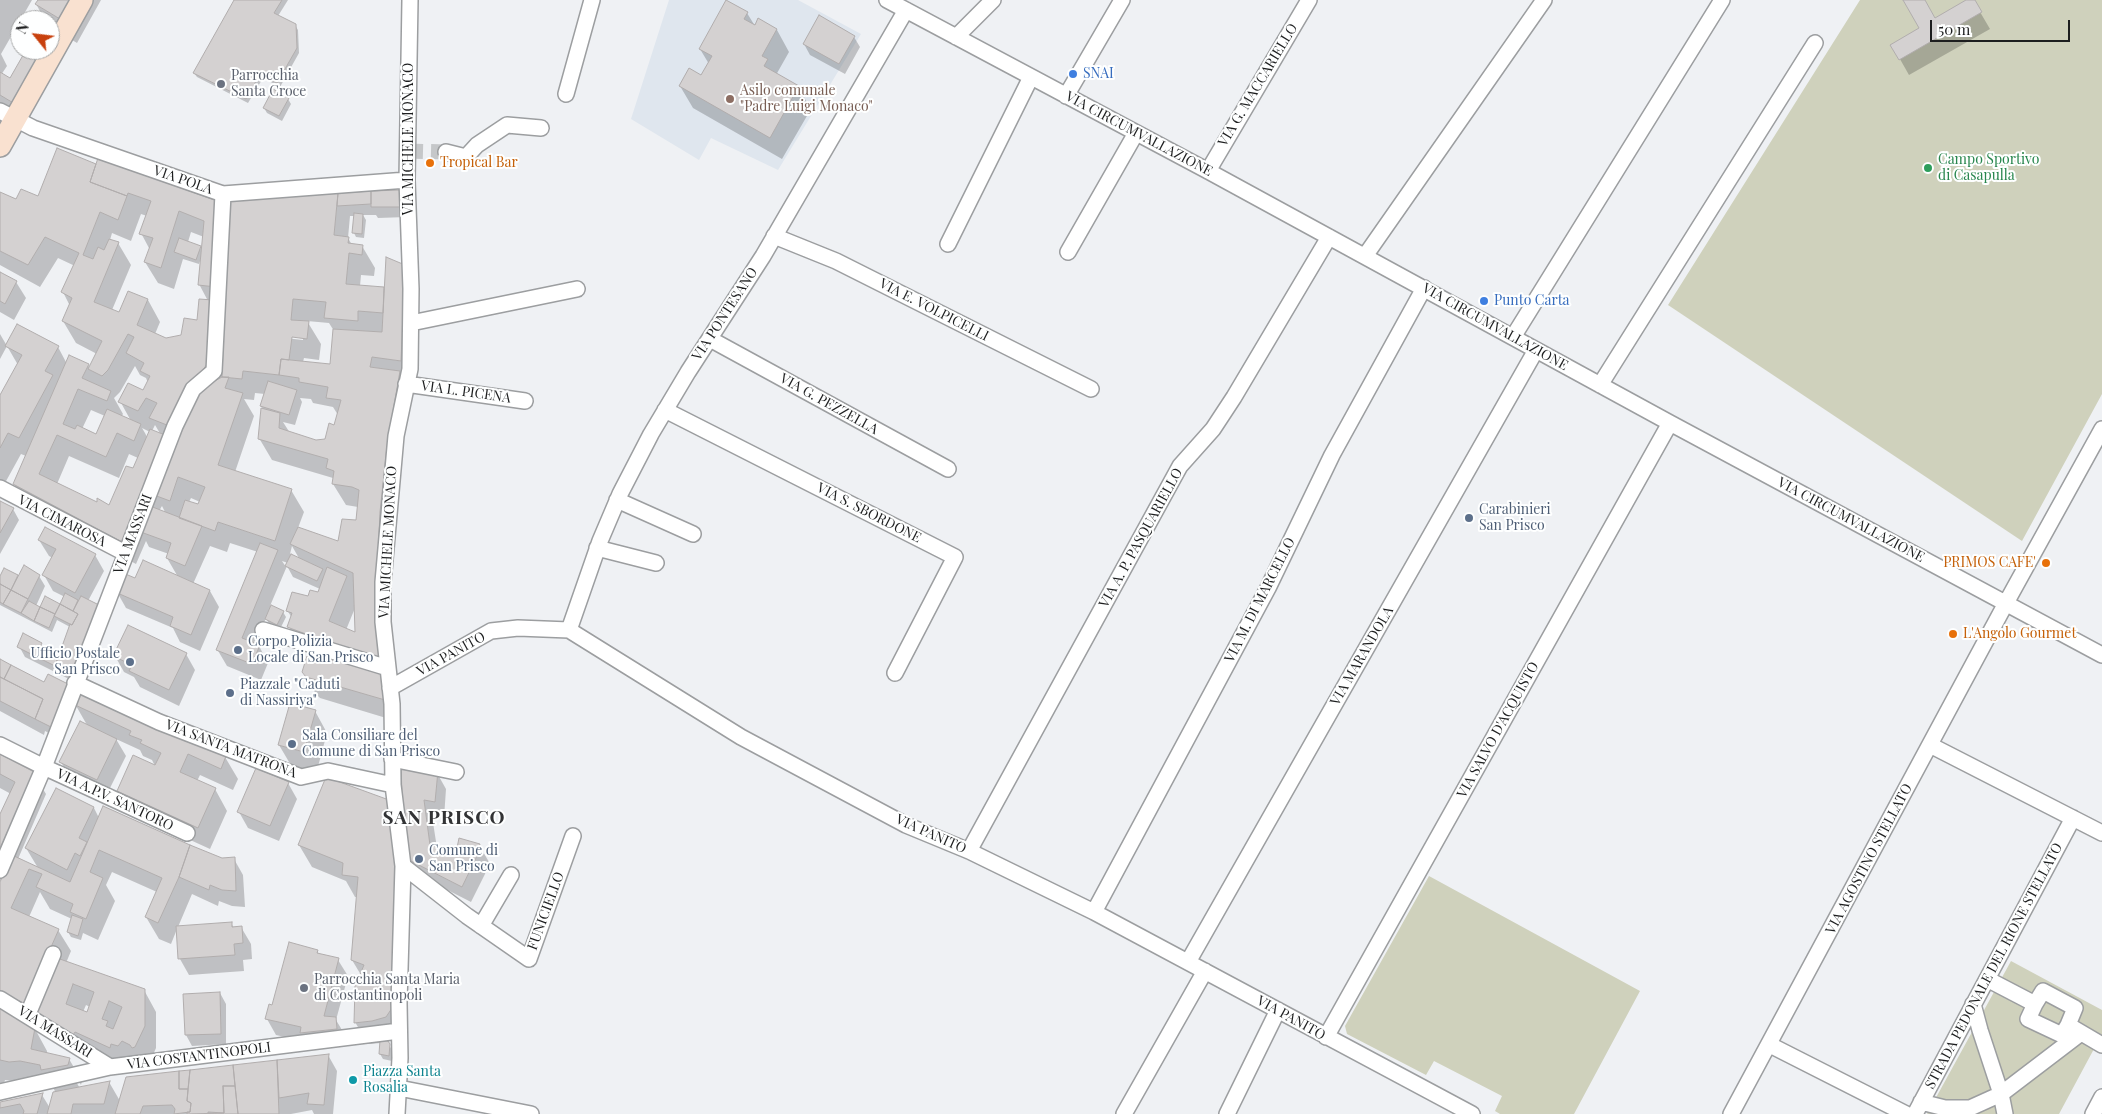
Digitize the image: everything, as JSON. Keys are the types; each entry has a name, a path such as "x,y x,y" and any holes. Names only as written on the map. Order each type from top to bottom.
{"street":[{"path":"0,146 8,115 82,0"},
{"name":"VIA MICHELE MONACO","path":"397,1114 403,866 393,785 390,688 383,622 383,582 396,436 410,369 407,180 410,0"},
{"path":"566,94 592,0"},
{"name":"VIA CIRCUMVALLAZIONE","path":"887,0 1208,171 1670,423 2102,655"},
{"path":"956,37 993,0"},
{"path":"1066,96 1122,0"},
{"name":"VIA G. MACCARIELLO","path":"1208,171 1309,0"},
{"path":"1365,256 1544,0"},
{"path":"1513,337 1722,0"},
{"name":"VIA PONTESANO","path":"569,630 597,548 617,500 665,410 774,236 906,10"},
{"path":"1600,385 1815,43"},
{"path":"948,244 1031,77"},
{"name":"VIA POLA","path":"8,115 32,128 223,194 407,180"},
{"path":"446,152 466,157 477,145 507,125 540,128"},
{"path":"1068,252 1136,133"},
{"name":"VIA MASSARI","path":"0,870 44,768 174,426 193,389 214,371 223,194"},
{"name":"VIA E. VOLPICELLI","path":"774,236 836,261 1091,389"},
{"name":"VIA A. P. PASQUARIELLO","path":"968,851 1180,466 1213,429 1234,398 1329,237"},
{"name":"VIA M. DI MARCELLO","path":"1094,912 1263,597 1332,455 1424,288"},
{"path":"410,323 577,290"},
{"name":"VIA G. PEZZELLA","path":"710,339 948,469"},
{"name":"VIA MARANDOLA","path":"1188,962 1536,350"},
{"name":"VIA L. PICENA","path":"406,384 525,401"},
{"name":"VIA S. SBORDONE","path":"665,410 955,557 895,673"},
{"name":"VIA SALVO D'ACQUISTO","path":"1326,1037 1670,423"},
{"name":"VIA AGOSTINO STELLATO","path":"1732,1114 2006,603 2102,429"},
{"name":"VIA CIMAROSA","path":"0,488 125,554"},
{"path":"617,500 693,534"},
{"path":"597,548 656,563"},
{"name":"VIA PANITO","path":"390,688 491,630 518,628 569,630 741,736 906,825 968,851 1094,912 1278,1010 1452,1110 1472,1114"},
{"path":"263,630 388,668"},
{"name":"VIA SANTA MATRONA","path":"75,683 159,722 301,777 328,771 393,785"},
{"name":"VIA A.P.V. SANTORO","path":"0,745 44,768 187,833"},
{"path":"1930,745 2102,833"},
{"path":"392,759 456,772"},
{"name":"STRADA PEDONALE DEL RIONE STELLATO","path":"1918,1108 2073,818"},
{"name":"FUNICIELLO","path":"403,866 481,926 529,959 573,836"},
{"path":"481,926 511,874"},
{"path":"28,1014 54,954"},
{"path":"1124,1114 1205,971"},
{"path":"1987,979 2034,1004"},
{"path":"2043,991 2076,1008 2062,1036 2028,1019 2034,1004 2043,991"},
{"name":"VIA MASSARI","path":"0,998 110,1067"},
{"path":"1973,1004 2001,1094 2005,1114"},
{"path":"1227,1114 1278,1010"},
{"path":"2068,1026 2102,1045"},
{"name":"VIA COSTANTINOPOLI","path":"0,1092 110,1067 399,1031"},
{"path":"1918,1108 1970,1108 2001,1094 2081,1033"},
{"path":"1770,1045 1906,1114"},
{"path":"399,1088 531,1114"},
{"path":"2093,1114 2102,1097"}],"shaded area":[{"name":"Asilo comunale \"Padre Luigi Monaco\"","path":"669,0 798,0 861,34 778,170 711,138 699,160 631,119"}],"green space":[{"name":"Campo Sportivo di Casapulla","path":"1860,0 2102,0 2102,394 2022,541 1668,305"},
{"path":"1429,876 1640,991 1574,1114 1500,1114 1495,1111 1502,1096 1434,1061 1426,1075 1347,1034 1345,1026"},
{"path":"2011,961 2102,1010 2102,1034 2059,1114 1927,1114"}],"building":[{"path":"38,0 77,0 65,22 60,19 60,10 45,10 35,4"},
{"name":"Parrocchia Santa Croce","path":"234,0 282,0 274,13 296,24 297,48 277,83 260,74 246,99 193,73"},
{"name":"Asilo comunale \"Padre Luigi Monaco\"","path":"726,0 748,12 744,19 755,25 758,18 777,29 762,56 768,59 764,66 799,86 770,138 679,86 689,68 701,75 712,56 699,49"},
{"path":"1903,0 1925,0 1935,18 1966,0 1975,0 1982,12 1899,60 1890,45 1919,28"},
{"path":"819,15 855,36 839,64 803,44"},
{"path":"20,60 40,60 15,104 0,95 0,72 10,78"},
{"path":"273,89 289,98 279,116 263,108"},
{"path":"57,148 96,164 90,182 127,196 118,220 100,212 83,255 93,259 98,247 104,250 109,239 119,242 94,302 119,312 128,291 148,299 137,325 166,338 181,335 184,318 197,320 199,299 213,300 207,364 190,389 172,427 149,418 157,403 146,398 138,411 118,402 128,383 143,390 150,376 140,371 144,363 126,353 134,337 128,334 108,370 102,376 88,369 102,341 62,321 72,298 61,292 79,253 45,237 28,265 0,251 0,192 16,199 21,189 38,196"},
{"path":"98,158 220,202 216,287 198,285 204,221 179,211 161,268 144,262 153,238 139,234 151,201 128,193 127,196 90,182"},
{"path":"401,190 402,207 371,207 371,191"},
{"path":"371,191 371,204 337,206 338,193"},
{"path":"338,193 334,235 349,237 348,243 363,245 362,255 349,253 346,284 384,287 383,313 358,311 358,321 324,318 326,302 293,299 291,320 309,321 307,339 292,337 289,360 281,359 279,375 243,371 242,379 222,377 228,201"},
{"path":"354,213 363,214 362,234 352,233"},
{"path":"179,238 201,246 196,260 174,252"},
{"path":"386,257 405,265 401,361 372,357 370,367 400,371 387,446 380,512 377,580 385,700 306,677 302,672 307,656 360,664 360,654 287,627 292,613 286,611 292,592 308,596 310,590 318,592 327,567 347,576 329,621 355,632 353,573 290,544 298,527 338,541 342,519 356,520 359,490 332,484 334,471 326,468 328,459 258,439 261,408 280,413 279,428 316,440 325,439 329,423 334,425 341,400 326,398 328,387 299,382 299,378 279,375 281,359 330,364 333,329 382,332"},
{"path":"0,272 17,281 5,304 0,301"},
{"path":"17,324 59,346 45,371 53,375 19,438 8,433 0,448 0,395 22,355 5,346"},
{"path":"69,355 89,364 82,378 111,391 107,401 78,389 63,424 75,429 77,425 96,434 107,409 141,424 134,441 117,433 106,457 57,435 39,474 97,502 97,498 109,505 126,466 133,468 150,429 170,437 124,543 13,484"},
{"path":"222,377 229,377 225,388 243,393 218,465 292,489 275,541 218,522 215,531 179,518 185,500 198,504 205,487 178,477 170,501 154,495 195,392"},
{"path":"268,381 297,390 289,415 260,406"},
{"path":"0,501 14,508 0,533"},
{"path":"150,506 202,526 185,566 166,558 171,543 138,531"},
{"path":"45,527 96,554 75,593 42,575 56,549 38,540"},
{"path":"260,543 278,550 242,638 260,645 252,664 216,650"},
{"path":"291,554 323,569 317,581 285,566"},
{"path":"143,560 210,590 191,635 170,626 173,617 115,592 123,573 135,578"},
{"path":"24,565 40,575 28,599 11,590"},
{"path":"4,568 18,575 11,590 0,584 0,576"},
{"path":"0,584 11,590 3,604 0,602"},
{"path":"11,590 28,599 21,613 3,604"},
{"path":"65,593 78,600 73,611 60,604"},
{"path":"45,596 60,604 55,614 40,607"},
{"path":"81,596 101,606 73,674 55,666 70,624 72,625 78,614 73,611"},
{"path":"29,601 40,607 34,621 21,613"},
{"path":"60,604 78,614 72,625 54,616"},
{"path":"271,605 284,611 277,625 265,619"},
{"path":"40,607 55,614 49,628 34,621"},
{"path":"128,625 187,653 169,690 129,671 132,665 113,656"},
{"path":"23,633 42,643 40,647 58,657 55,666 17,647"},
{"path":"0,659 11,665 4,679 0,677"},
{"path":"11,665 44,682 48,674 68,684 51,727 35,719 43,699 4,679"},
{"path":"0,677 43,699 35,719 0,701"},
{"path":"80,690 226,756 221,769 188,754 180,772 216,788 198,828 117,791 133,755 155,765 161,753 140,743 142,740 129,735 131,731 73,704"},
{"name":"Sala Consiliare del Comune di San Prisco","path":"290,703 316,710 304,752 278,745"},
{"path":"80,721 117,739 97,780 59,762"},
{"path":"0,754 34,772 0,849 0,814 15,782 0,774"},
{"path":"401,764 438,771 435,802 424,800 430,845 456,853 459,838 480,844 476,858 462,887 409,860 402,796"},
{"path":"256,768 289,782 270,826 237,812"},
{"path":"326,777 389,800 396,863 392,1008 386,1017 372,1021 354,1023 355,986 364,965 351,960 358,877 342,875 343,863 298,845"},
{"path":"56,788 94,807 79,838 87,842 80,856 75,853 67,870 25,848"},
{"path":"103,806 190,845 179,877 158,923 145,917 162,878 99,850 90,872 103,878 86,919 70,912 73,904 36,887 42,874 29,869 11,908 59,929 26,1004 0,992 0,882 12,855 70,882"},
{"path":"190,845 222,858 235,857 236,891 222,890 210,885 209,890 179,877"},
{"path":"72,915 83,919 78,936 67,932"},
{"path":"232,922 232,927 242,926 243,943 234,944 235,955 178,959 176,926"},
{"path":"289,942 318,950 317,953 339,958 324,1016 336,1017 337,1029 300,1033 301,1027 265,1019 269,1004 272,1005"},
{"path":"57,958 145,989 145,1026 135,1047 132,1048 122,1041 118,1046 111,1044 110,1048 75,1032 73,1035 35,1011","holes":["73,984 94,992 87,1012 66,1004","109,1001 122,1007 113,1029 106,1026 108,1021 102,1019"]},
{"path":"220,992 221,1034 185,1035 183,994"},
{"path":"0,1007 35,1028 31,1049 70,1058 68,1065 41,1070 40,1065 0,1060"},
{"path":"380,1040 388,1041 390,1044 389,1056 379,1054"},
{"path":"329,1054 324,1105 307,1104 309,1093 279,1098 277,1060"},
{"path":"277,1060 279,1114 238,1114 233,1065"},
{"path":"233,1065 235,1086 223,1086 224,1113 187,1114 187,1112 190,1112 191,1103 187,1101 190,1070"},
{"path":"190,1070 188,1089 179,1089 179,1071"},
{"path":"179,1071 179,1089 188,1089 187,1101 191,1103 190,1112 174,1114 175,1109 172,1105 143,1106 140,1114 115,1114 126,1077"},
{"path":"110,1081 104,1104 73,1104 71,1114 47,1114 53,1092"},
{"path":"223,1086 235,1086 238,1114 208,1114 208,1112 224,1113"},
{"path":"43,1093 37,1114 23,1114 24,1111 20,1104 0,1108 0,1102"}],"tunnel":[{"path":"408,151 446,152"}],"place":[{"name":"SNAI","path":"1073,74"},
{"name":"Parrocchia Santa Croce","path":"221,84"},
{"name":"Asilo comunale \"Padre Luigi Monaco\"","path":"730,99"},
{"name":"Tropical Bar","path":"430,163"},
{"name":"Campo Sportivo di Casapulla","path":"1928,168"},
{"name":"Punto Carta","path":"1484,301"},
{"name":"Carabinieri San Prisco","path":"1469,518"},
{"name":"PRIMOS CAFE'","path":"2046,563"},
{"name":"L'Angolo Gourmet","path":"1953,634"},
{"name":"Corpo Polizia Locale di San Prisco","path":"238,650"},
{"name":"Ufficio Postale San Prisco","path":"130,662"},
{"name":"Piazzale \"Caduti di Nassiriya\"","path":"230,693"},
{"name":"Sala Consiliare del Comune di San Prisco","path":"292,744"},
{"name":"Comune di San Prisco","path":"419,859"},
{"name":"Parrocchia Santa Maria di Costantinopoli","path":"304,988"},
{"name":"Piazza Santa Rosalia","path":"353,1080"}],"district":[{"name":"SAN PRISCO","path":"444,818"}]}
